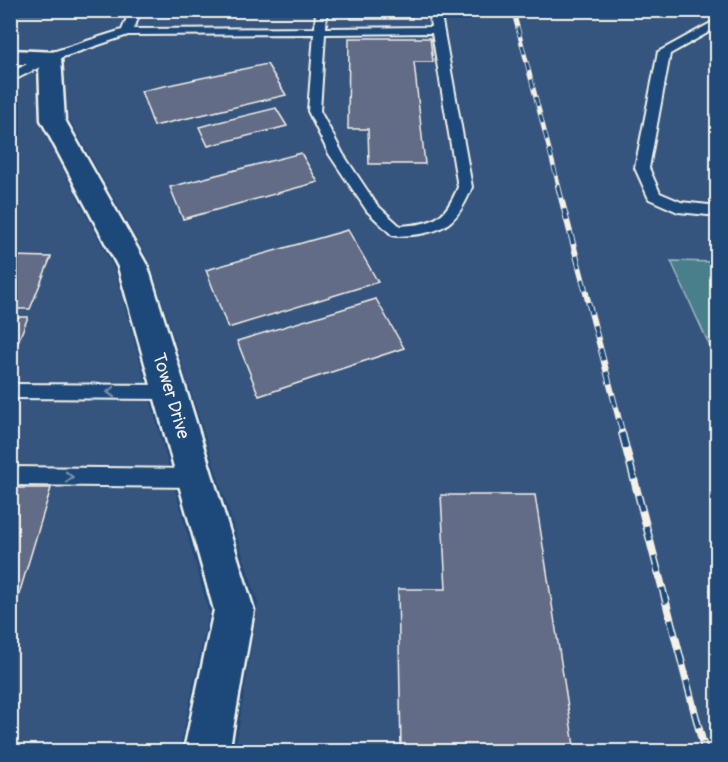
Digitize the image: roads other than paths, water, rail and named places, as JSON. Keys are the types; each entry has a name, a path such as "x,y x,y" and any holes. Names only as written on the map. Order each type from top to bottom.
{"street":[{"path":"10,57 50,57"},
{"name":"Tower Drive","path":"50,57 53,120 133,267 234,610 207,751"}],"lane":[{"path":"127,32 136,10"},
{"path":"322,10 314,111 336,154 372,208 397,231 431,229 456,212 465,187 434,10"},
{"path":"717,22 664,51 642,168 654,196 678,207 717,211"},
{"path":"10,78 50,57 127,32 437,30"},
{"path":"10,391 169,392"},
{"path":"10,476 196,478"}],"railway":[{"path":"513,10 559,187"},
{"path":"558,186 623,435"},
{"path":"622,433 705,752"}]}
